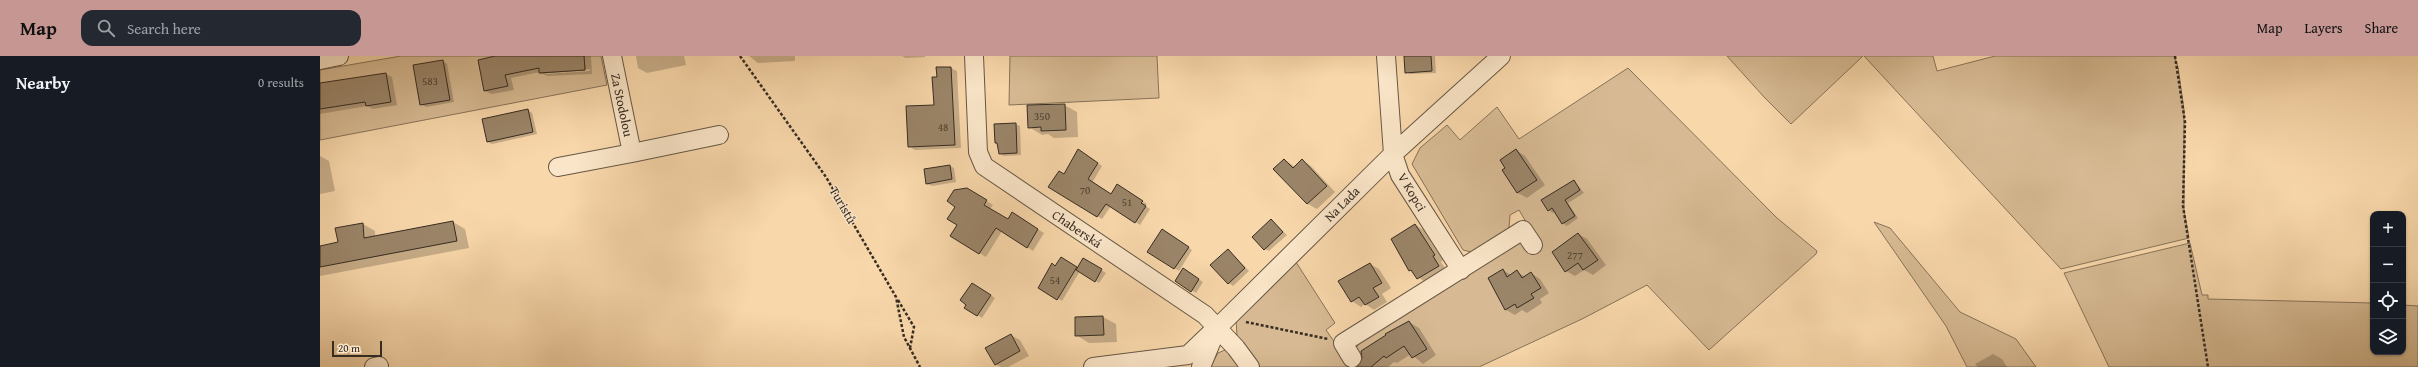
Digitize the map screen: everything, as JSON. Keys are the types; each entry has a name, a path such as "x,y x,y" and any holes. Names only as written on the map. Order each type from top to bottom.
{"street":[{"path":"320,60 339,56"},
{"name":"Za Stodolou","path":"612,56 632,153"},
{"name":"Chaberská","path":"974,56 978,152 984,166 1205,315 1222,323 1236,348 1250,367"},
{"name":"V Kopci","path":"1386,56 1393,154 1400,175 1461,270"},
{"name":"Na Lada","path":"1200,367 1222,323 1393,154 1501,56"},
{"name":"Za Stodolou","path":"558,167 719,135"},
{"path":"1352,358 1344,343 1461,270 1519,224 1533,245"},
{"path":"1093,367 1188,355 1222,323"}],"path":[{"name":"Turistů","path":"740,56 826,176 896,296 904,337 920,367"},
{"path":"2175,56 2185,122 2183,206 2208,367"},
{"path":"896,296 914,327 910,349"},
{"path":"1222,323 1344,343"}],"shaded area":[{"path":"401,56 538,56 540,73 585,70 584,56 601,56 607,85 320,140 320,70"},
{"path":"1010,56 1157,56 1159,98 1009,105"},
{"path":"1727,56 1863,56 1791,124"},
{"path":"1864,56 1933,56 1937,71 1995,56 2174,56 2178,67 2184,110 2184,211 2189,238 2061,269"},
{"path":"1628,68 1777,218 1817,251 1816,254 1709,350 1647,285 1582,319 1479,367 1256,367 1237,336 1236,320 1294,259 1335,323 1326,330 1338,347 1356,350 1359,340 1518,243 1539,244 1519,210 1510,215 1509,227 1506,233 1471,252 1463,250 1412,164 1420,148 1447,125 1460,140 1497,107 1519,139"},
{"path":"1874,222 1890,228 1960,312 2016,339 2036,367 1967,367 1946,326"},
{"path":"2190,243 2202,295 2208,295 2208,299 2370,303 2370,355 2406,355 2406,305 2418,306 2418,367 2109,367 2064,273"},
{"path":"1225,350 1232,352 1242,367 1210,367 1218,353"}],"building":[{"path":"495,56 584,56 585,70 539,73 539,68 505,75 508,86 484,91 478,60"},
{"path":"1404,56 1431,56 1432,71 1405,73"},
{"path":"443,60 450,100 420,105 413,65"},
{"path":"936,67 951,67 955,145 908,147 906,106 934,105 932,77 937,77"},
{"path":"386,73 391,102 366,106 365,102 320,109 320,83"},
{"path":"1065,104 1066,130 1041,131 1041,127 1028,128 1027,105"},
{"path":"528,109 533,132 487,142 482,119"},
{"path":"1016,123 1017,153 999,154 997,143 995,143 994,124"},
{"path":"1078,149 1098,163 1088,179 1111,194 1117,184 1143,201 1141,203 1146,206 1135,223 1106,204 1097,217 1048,187 1059,171 1064,174"},
{"path":"1516,149 1537,180 1517,193 1502,170 1505,168 1500,160"},
{"path":"1284,159 1293,168 1302,159 1327,186 1307,204 1273,169"},
{"path":"950,165 952,179 926,184 924,169"},
{"path":"1574,180 1580,190 1565,200 1575,216 1562,224 1552,208 1548,211 1541,200"},
{"path":"967,188 987,200 984,205 1008,219 1012,212 1038,229 1027,248 996,228 979,254 950,236 957,225 947,219 955,207 947,201 954,190"},
{"path":"1271,219 1283,232 1264,250 1252,237"},
{"path":"453,221 457,241 320,267 320,246 338,242 335,228 363,223 364,238"},
{"path":"1415,224 1435,255 1433,256 1439,266 1417,279 1411,270 1409,271 1391,239"},
{"path":"1162,229 1189,247 1174,269 1147,252"},
{"path":"1578,233 1598,260 1583,270 1578,263 1565,272 1552,252"},
{"path":"1228,249 1245,268 1228,284 1210,265"},
{"path":"1061,257 1077,267 1057,300 1038,288 1052,263 1055,266"},
{"path":"1083,258 1102,269 1095,282 1076,270"},
{"path":"1370,263 1382,283 1373,288 1379,297 1365,305 1359,297 1351,302 1338,281"},
{"path":"1183,268 1199,279 1191,292 1175,281"},
{"path":"1503,269 1507,277 1517,270 1522,278 1531,272 1541,288 1531,294 1534,298 1517,308 1515,304 1505,310 1488,278"},
{"path":"972,283 991,295 977,316 964,308 966,305 960,300"},
{"path":"1103,316 1104,335 1075,336 1075,317"},
{"path":"1409,321 1427,349 1412,358 1404,346 1386,358 1384,356 1371,367 1357,367 1362,358 1361,351 1386,335 1385,334"},
{"path":"1011,334 1020,351 995,365 985,348"}]}
